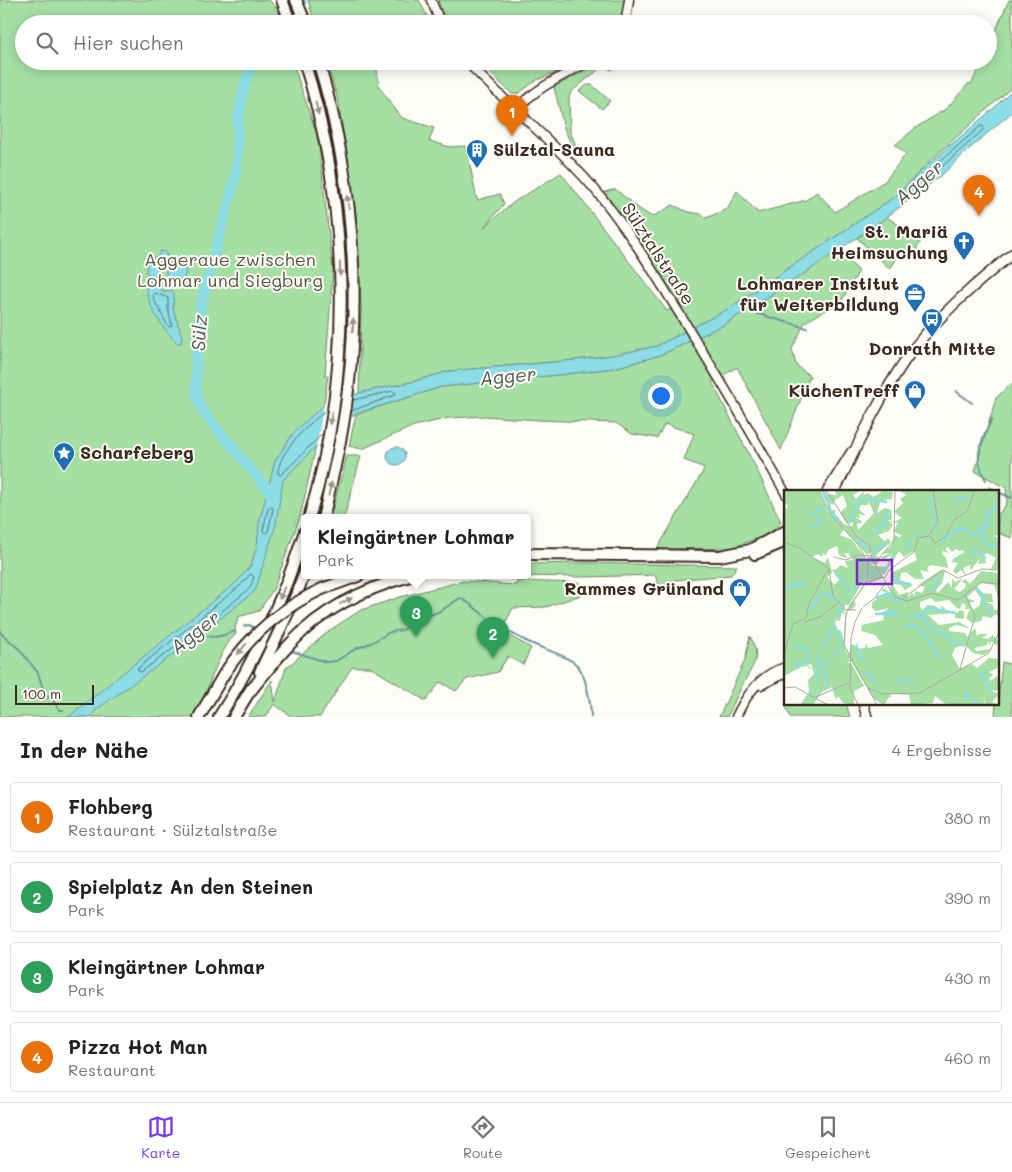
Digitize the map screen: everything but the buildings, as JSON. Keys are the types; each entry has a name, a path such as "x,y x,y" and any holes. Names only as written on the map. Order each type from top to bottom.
{"highway":[{"path":"282,0 288,15"},
{"path":"296,0 302,15"},
{"path":"306,70 326,149 336,213 340,297 337,370 330,427 310,514"},
{"path":"320,70 338,136 349,210 354,286 351,364 345,416 323,514"},
{"path":"531,554 720,556 750,550 783,539"},
{"path":"531,560 721,561 745,557 783,539"},
{"path":"219,717 262,641 282,595 301,542"},
{"path":"234,717 274,645 302,579"},
{"path":"199,717 239,652 267,624 288,608 322,589 350,579"},
{"path":"248,694 294,639 326,612 378,587 401,579"}],"main road":[{"path":"431,0 437,15"},
{"path":"626,15 629,0"},
{"name":"Sülztalstraße","path":"475,70 547,138 601,196 635,242 719,379 784,491"},
{"path":"516,109 531,94 573,70"},
{"path":"836,490 862,437 906,359 947,312 1012,254"},
{"path":"828,490 862,437"},
{"path":"832,490 855,447"},
{"path":"736,717 748,696 768,674 784,671"},
{"path":"755,688 784,672"},
{"path":"863,704 867,717"}],"green space":[{"name":"Aggeraue zwischen Lohmar und Siegburg","path":"0,0 269,0 277,8 280,15 15,15 15,70 295,70 318,138 333,271 325,375 328,376 320,429 300,517 274,588 259,611 238,617 235,629 236,634 230,640 219,660 197,717 0,717"},
{"path":"308,0 419,0 426,15 312,15"},
{"path":"438,0 626,0 623,15 444,15"},
{"path":"1009,0 1012,0 1012,87 932,159 896,196 728,309 657,346 576,360 450,371 411,382 359,393 361,307 356,216 338,100 329,70 377,70 379,87 402,118 434,128 429,141 450,147 466,146 477,200 500,194 504,204 484,227 514,202 561,173 667,311 681,305 629,227 602,193 615,189 652,217 673,205 688,212 702,214 706,218 727,209 737,191 758,213 806,200 817,192 835,212 885,181 906,154 895,145 917,127 947,108 969,83 971,85 978,70 997,70 997,27"},
{"path":"487,70 562,70 537,80 519,93 512,94"},
{"path":"586,70 598,70 571,92 569,98 570,131 576,146 571,144 564,128 554,87"},
{"path":"587,85 592,85 610,101 602,109 579,91"},
{"path":"887,217 921,240 911,260 899,255 890,269 857,238"},
{"path":"837,251 859,271 841,302 805,322 792,349 796,365 810,376 781,450 737,367 712,382 781,522 772,533 731,548 657,549 705,468 684,460 694,434 665,424 657,438 632,434 616,423 485,416 449,418 414,426 362,449 349,446 356,414 441,387 614,368 661,355 725,324"},
{"path":"1012,383 1012,538 1000,534 1000,512 1007,503 1006,488 975,471 996,398"},
{"path":"347,456 361,456 345,514 331,514"},
{"path":"531,564 737,566 731,575 674,580 670,590 660,589 655,575 531,576"},
{"path":"463,581 516,585 517,581 580,583 583,592 581,595 546,607 513,608 501,631 531,648 523,665 508,656 498,672 467,679 456,691 440,682 426,701 370,667 352,667 320,717 292,717 274,704 266,717 248,717 272,680 275,702 286,668 330,630 361,610 400,597"},
{"path":"750,636 754,644 755,661 727,717 719,717 745,660"},
{"path":"1002,662 1012,665 1012,717 995,717 996,704 1000,704"},
{"path":"796,704 846,704 850,717 790,717 786,707"}],"water":[{"name":"Agger","path":"1012,90 1012,112 943,174 887,217 808,271 725,324 661,355 614,368 441,387 355,414 317,445 283,480 276,524 255,591 191,642 97,709 90,717 68,717 238,581 251,565 257,546 259,523 275,461 294,432 323,406 359,393 411,382 450,371 576,360 657,346 728,309 896,196 932,161 994,108"},
{"path":"160,251 165,252 169,263 168,265 158,266 155,276 150,275 146,272 147,262 159,255"},
{"path":"177,263 186,271 183,283 179,285 166,277 166,271"},
{"path":"155,277 162,291 172,291 174,293 173,308 182,337 181,343 177,343 166,330 150,304 146,287 148,279"},
{"path":"392,447 400,447 405,452 403,463 392,465 387,460 387,452"}],"pier":[{"path":"355,391 351,421 316,449 324,403"}],"waterway":[{"name":"Sülz","path":"290,15 302,0"},
{"name":"Sülz","path":"250,70 245,82 238,119 236,175 201,304 196,352 196,396 204,413 273,496"},
{"path":"746,308 755,313 807,328"},
{"path":"956,391 972,403"},
{"path":"986,480 979,464 979,456 982,442 992,419"},
{"path":"989,487 994,490"},
{"path":"1000,493 1012,498"},
{"path":"292,651 326,662 336,661 357,648 371,643 390,632 403,630 410,624 442,610 460,598 505,630 573,661 583,675 589,698 591,717"},
{"path":"244,626 249,625 255,628"},
{"name":"Agger","path":"200,633 213,637 235,631"},
{"path":"0,632 20,650 38,673 45,695 53,700 59,710 63,710"}],"place":[{"name":"Flohberg","path":"512,136"},
{"name":"Sülztal-Sauna","path":"477,169"},
{"name":"Pizza Hot Man","path":"979,216"},
{"name":"St. Mariä Heimsuchung","path":"964,261"},
{"name":"Lohmarer Institut für Weiterbildung","path":"915,313"},
{"name":"Donrath Mitte","path":"932,338"},
{"name":"KüchenTreff","path":"915,410"},
{"name":"Scharfeberg","path":"64,472"},
{"name":"Rammes Grünland","path":"740,608"},
{"name":"Kleingärtner Lohmar","path":"416,637"},
{"name":"Spielplatz An den Steinen","path":"493,658"}]}
